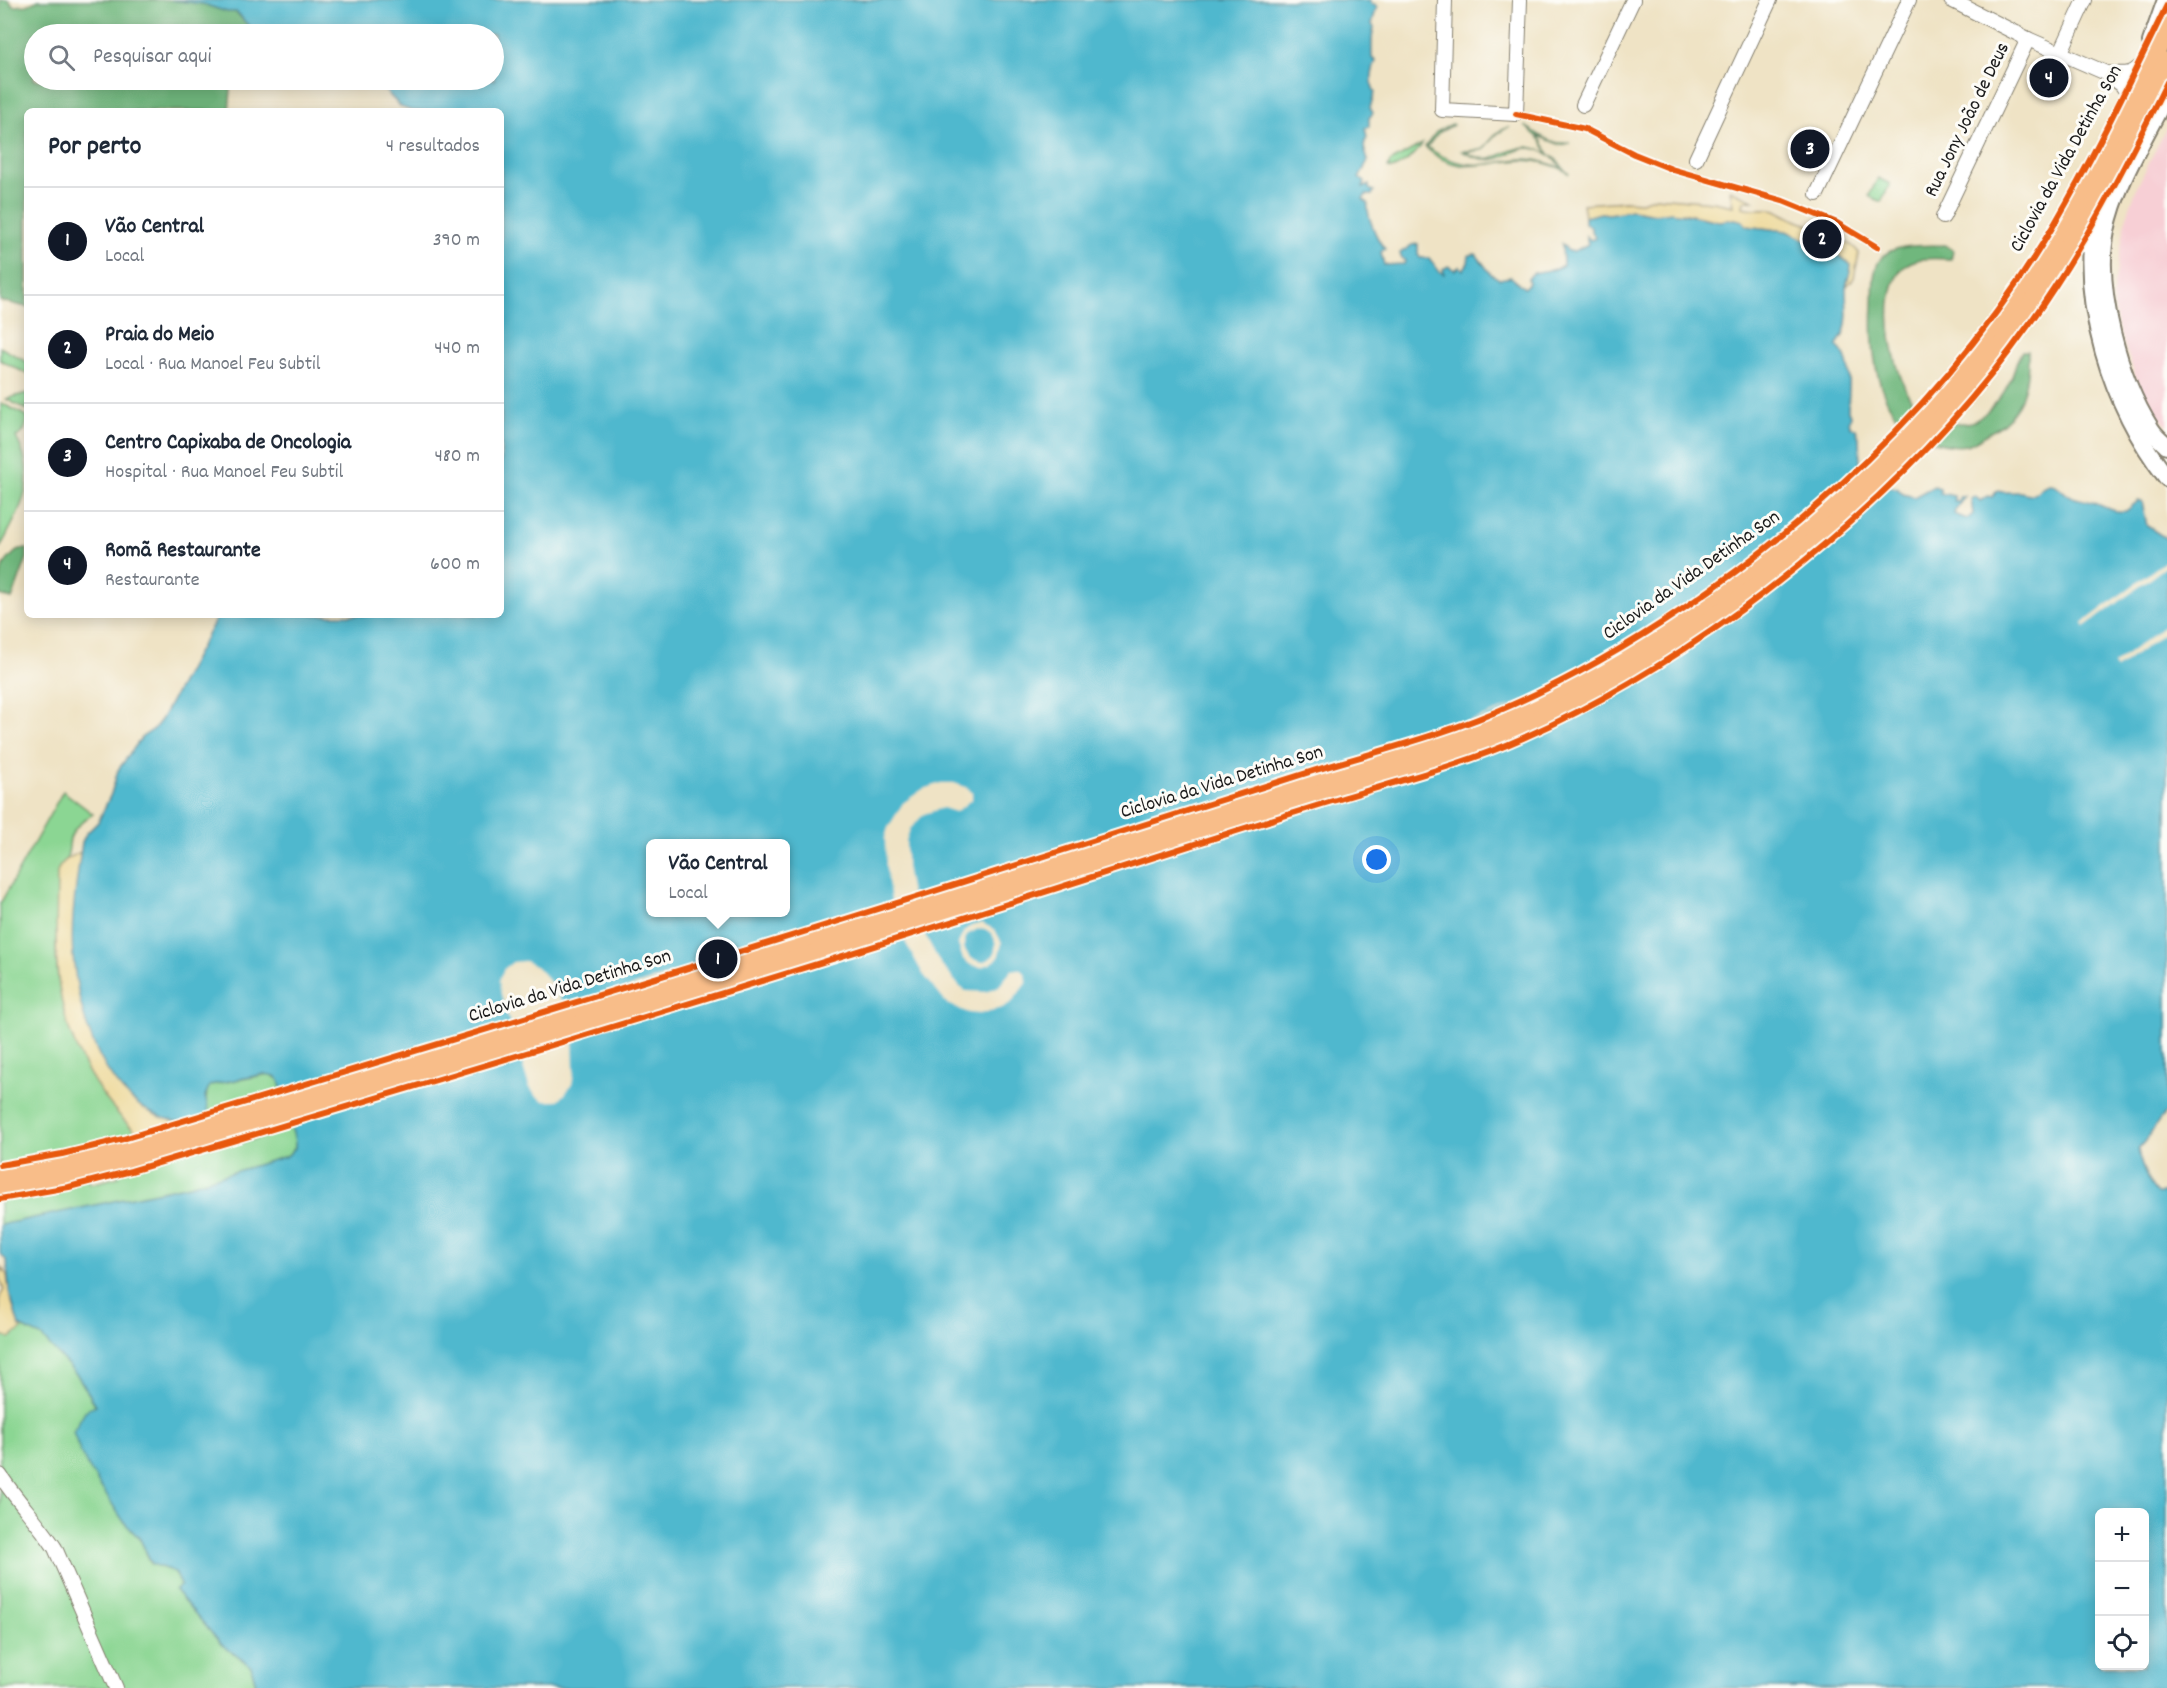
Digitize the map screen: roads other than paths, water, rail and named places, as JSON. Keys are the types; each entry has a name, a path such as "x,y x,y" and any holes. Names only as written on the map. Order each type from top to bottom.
{"main road":[{"path":"0,1174 125,1148 824,936 1326,777 1420,750 1513,715 1565,690 1664,632 1781,547 1826,511 1879,462 1940,399 1995,330 2061,232 2167,26"},
{"path":"0,1190 67,1178 129,1162 828,951 1424,764 1509,734 1572,704 1673,645 1792,560 1890,474 1945,416 2008,339 2064,257 2104,188 2167,63"}],"street":[{"path":"1445,0 1442,110 1516,114 1520,0"},
{"path":"1583,105 1633,0"},
{"path":"1696,159 1770,0"},
{"path":"1817,194 1909,0"},
{"path":"1951,0 2028,39 2106,73 2122,85 2127,93 2127,106"},
{"path":"2060,54 2085,0"},
{"path":"2166,0 2103,168 2090,238 2094,308 2105,354 2123,406 2167,478"},
{"name":"Rua Jony João de Deus","path":"1944,217 2028,39"},
{"path":"2106,73 2130,74 2138,69 2144,60"},
{"path":"2167,93 2116,198 2106,231 2103,280 2126,381 2152,431 2167,446"},
{"path":"0,1475 55,1548 116,1688"}],"water":[{"path":"171,0 1371,0 1371,4 1377,6 1372,24 1374,28 1372,58 1376,61 1372,81 1375,92 1370,108 1373,113 1369,118 1369,127 1365,128 1367,138 1364,146 1368,161 1359,178 1365,182 1363,188 1369,185 1369,189 1374,191 1372,195 1366,195 1363,199 1368,203 1373,227 1385,249 1381,252 1384,265 1404,264 1405,261 1400,253 1418,244 1420,258 1429,258 1444,274 1443,269 1448,266 1455,270 1460,266 1463,270 1468,263 1469,255 1476,254 1491,274 1499,279 1511,277 1524,288 1533,273 1556,269 1563,265 1562,244 1568,251 1575,251 1588,244 1586,236 1591,240 1595,238 1590,226 1585,224 1585,217 1601,213 1632,210 1656,214 1672,212 1719,221 1735,219 1743,221 1746,226 1786,231 1832,251 1851,265 1846,286 1846,327 1837,346 1843,353 1848,368 1848,411 1851,416 1849,420 1850,426 1856,429 1859,438 1860,463 1869,465 1878,485 1897,488 1903,494 1914,497 1934,486 1940,488 1940,493 1954,496 1954,501 1958,501 1960,496 1965,496 1954,514 1967,519 1973,514 1971,499 1975,496 1980,501 1988,496 1992,497 1997,491 2033,494 2045,485 2051,484 2070,496 2116,511 2126,511 2138,501 2142,501 2147,526 2167,539 2167,1112 2138,1149 2150,1184 2157,1193 2167,1193 2167,1688 257,1688 251,1666 222,1645 175,1590 181,1585 175,1572 152,1564 140,1539 124,1522 81,1454 73,1432 85,1411 96,1405 78,1376 41,1336 19,1326 9,1291 7,1261 0,1254 0,1225 190,1185 287,1156 295,1148 279,1080 275,1076 265,1074 210,1085 205,1096 211,1121 188,1122 174,1121 150,1112 130,1097 113,1078 89,1032 76,981 72,928 82,842 86,834 98,822 111,794 118,770 142,737 154,729 161,720 216,618 504,618 504,108 404,108 385,90 504,90 504,24 247,24 236,12 227,12 203,4"}],"place":[{"name":"Romã Restaurante","path":"2049,78"},
{"name":"Centro Capixaba de Oncologia","path":"1810,149"},
{"name":"Praia do Meio","path":"1822,239"},
{"name":"Vão Central","path":"718,959"}]}
